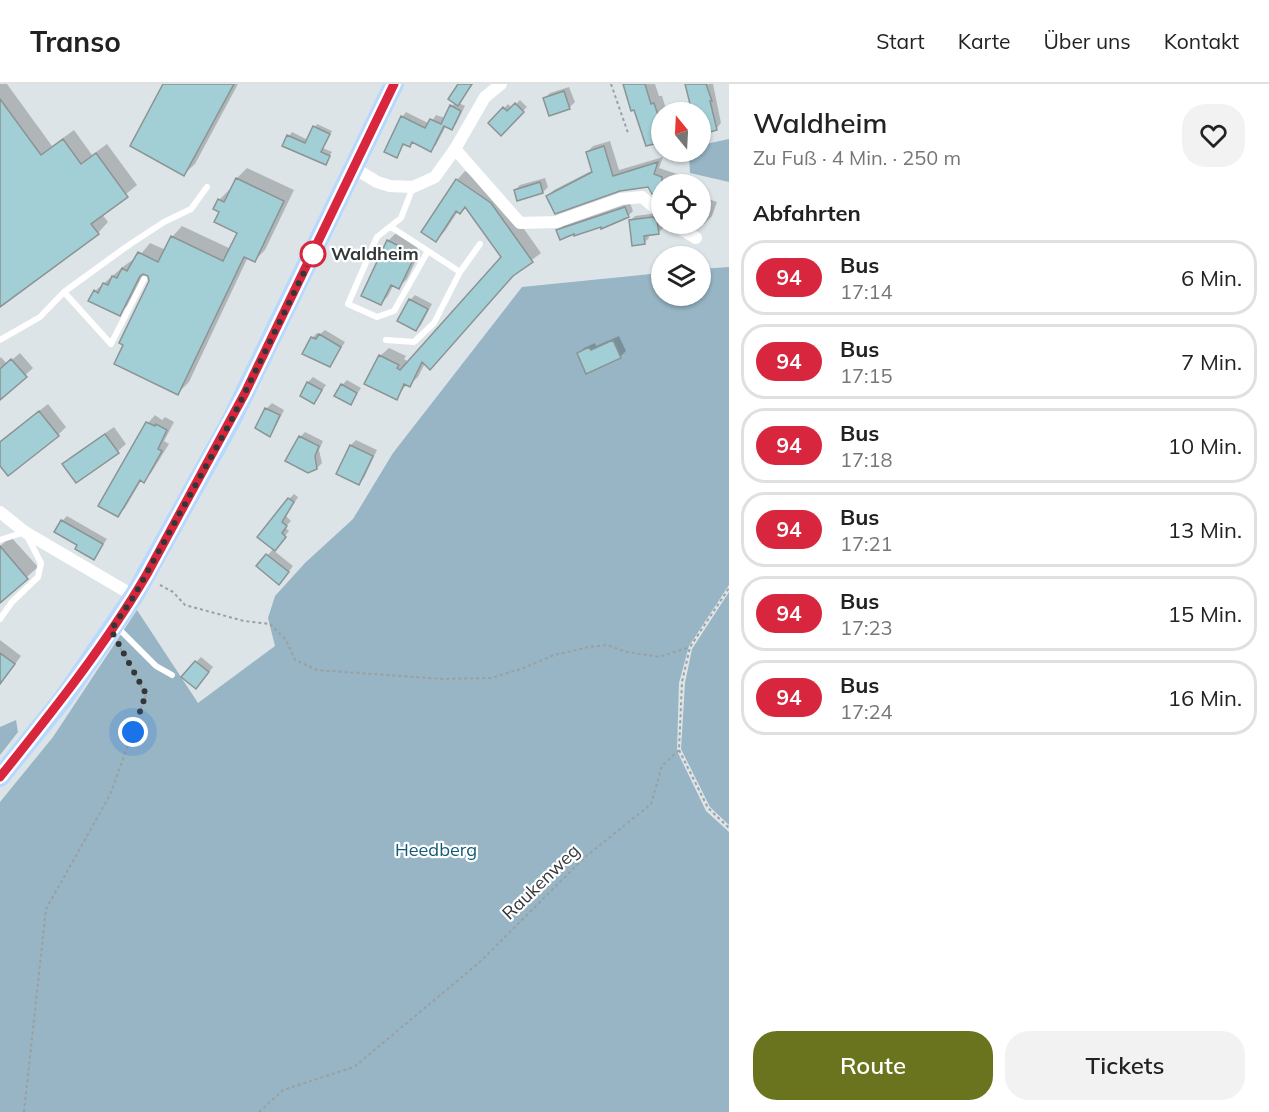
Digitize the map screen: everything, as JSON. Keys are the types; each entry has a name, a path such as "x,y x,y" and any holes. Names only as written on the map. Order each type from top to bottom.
{"main road":[{"path":"0,777 63,699 147,574 231,421 394,84"}],"street":[{"path":"354,168 377,182 390,186 413,187 435,177 455,149 485,97 499,84"},
{"path":"455,149 520,223 556,222 621,199 642,197 651,205"},
{"path":"689,234 696,238"},
{"path":"0,512 25,532 134,596"}],"lane":[{"path":"413,187 401,218 377,237 348,303 377,317 394,311 428,251"},
{"path":"0,340 40,316 64,292 164,222 191,209 207,188"},
{"path":"391,227 460,272"},
{"path":"386,340 414,342 434,323 460,272 480,244"},
{"path":"64,292 111,344 144,279"},
{"path":"0,540 25,532 41,562 38,577 12,602 0,619"},
{"path":"113,627 156,666 172,675"}],"path":[{"path":"610,84 628,133"},
{"path":"147,574 159,585 173,592 185,605 244,621 270,624 286,640 295,660 316,670 443,679 491,678 555,655 589,647 607,645 627,652 658,657 690,647"},
{"path":"729,588 690,647 682,682 679,750 708,808 729,828"},
{"path":"24,1112 46,909 110,795 146,694 113,627"},
{"name":"Raukenweg","path":"259,1112 283,1090 354,1067 481,961 584,858 651,804 662,766 679,750"}],"green space":[{"path":"729,139 729,182 711,178 711,174 690,173 689,162 711,162 711,143"},
{"name":"Heedberg","path":"729,267 729,585 689,646 679,683 677,751 706,811 729,832 729,1112 0,1112 0,802 53,737 137,610 198,703 275,646 268,618 275,596 305,563 353,519 393,453 522,287 651,274 651,306 711,306 711,268"},
{"path":"729,592 729,825 710,807 681,749 685,683 692,649"},
{"path":"16,720 18,732 0,755 0,727"}],"building":[{"path":"163,84 234,84 184,176 130,146"},
{"path":"458,84 472,84 458,106 448,99"},
{"path":"623,84 645,84 651,104 651,145 646,146 634,110 631,111"},
{"path":"685,84 706,84 712,101 690,102"},
{"path":"564,91 570,109 549,116 543,98"},
{"path":"0,99 41,155 63,139 81,164 96,153 128,197 91,224 99,234 0,307"},
{"path":"515,103 524,112 501,136 488,123 503,107 507,111"},
{"path":"450,105 461,111 452,130 444,126 431,152 412,142 410,147 403,144 397,158 384,152 401,116 425,128 430,119 441,124"},
{"path":"711,105 717,130 711,132"},
{"path":"313,126 330,134 321,152 330,156 326,165 282,146 287,135 305,143"},
{"path":"604,146 613,176 658,162 654,174 651,174 651,192 648,187 620,191 555,214 546,196 592,172 586,152"},
{"path":"236,178 284,201 255,262 244,257 178,395 114,364 123,345 119,343 149,281 148,276 143,274 140,276 120,316 88,301 94,290 98,293 103,283 108,285 112,276 117,278 122,268 127,271 138,252 158,262 171,236 223,261 237,233 214,222 219,212 213,209 218,199 224,202"},
{"path":"456,179 491,203 533,262 513,276 430,370 422,362 410,387 404,384 397,400 364,384 379,355 399,365 397,368 400,370 501,257 465,207 460,214 456,211 436,242 421,232"},
{"path":"540,182 543,193 517,201 514,190"},
{"path":"625,207 629,217 601,229 601,227 574,236 574,234 560,240 556,230"},
{"path":"651,217 651,234 659,234 644,236 645,244 632,246 629,220"},
{"path":"387,240 409,251 412,262 399,289 391,285 381,305 361,296"},
{"path":"409,299 428,309 416,331 397,321"},
{"path":"319,334 341,347 330,367 302,354 311,337 316,339"},
{"path":"613,340 621,358 586,374 577,353 589,347 591,350"},
{"path":"11,359 27,377 0,400 0,369"},
{"path":"307,382 322,390 314,404 300,396"},
{"path":"341,384 357,393 351,405 334,396"},
{"path":"265,408 280,415 270,437 255,428"},
{"path":"39,411 59,436 8,476 0,466 0,442"},
{"path":"146,422 167,430 158,449 162,451 144,483 140,480 118,517 98,506"},
{"path":"105,434 119,453 76,483 62,464"},
{"path":"299,436 319,446 315,456 317,469 308,473 285,461"},
{"path":"350,445 373,456 359,485 336,474"},
{"path":"288,498 294,502 282,522 287,526 282,533 286,537 275,551 257,537"},
{"path":"61,520 103,544 94,560 75,549 77,545 54,532"},
{"path":"0,546 28,579 0,603"},
{"path":"266,554 289,572 279,585 256,566"},
{"path":"0,653 15,664 0,684"},
{"path":"195,661 209,672 196,689 181,677"}],"bus line":[{"name":"94","path":"0,777 63,699 147,574 231,421 394,84"}],"place":[{"name":"Waldheim","path":"313,254"}],"route":[{"path":"133,732 146,694 111,630 134,596 231,421 314,252 313,254"}]}
